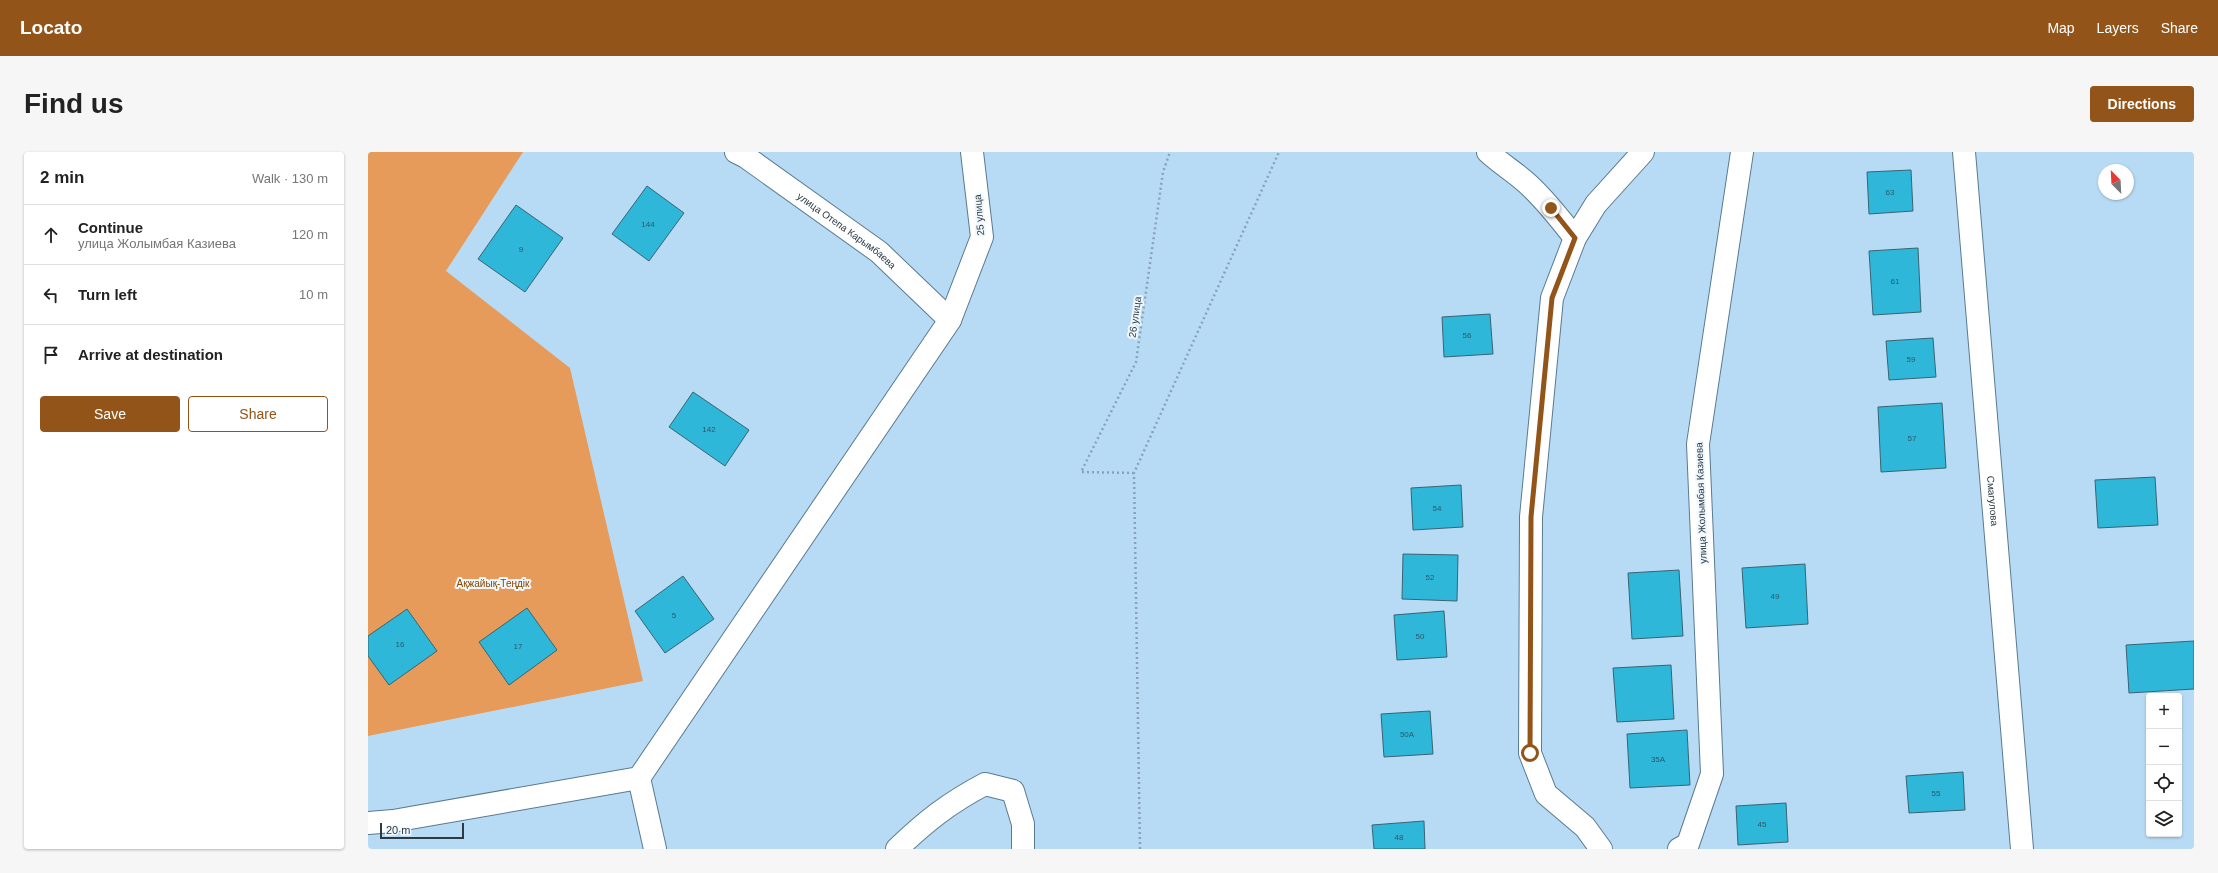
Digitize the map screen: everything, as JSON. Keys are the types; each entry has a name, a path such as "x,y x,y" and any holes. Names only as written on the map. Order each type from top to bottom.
{"street":[{"name":"улица Отепа Карымбаева","path":"736,152 746,156 879,252 950,320"},
{"name":"25 улица","path":"639,778 950,320 982,237 972,152"},
{"path":"1488,152 1504,167 1530,185 1575,238"},
{"path":"1602,849 1585,827 1546,794 1530,753 1531,517 1552,298 1575,238 1596,204 1643,152"},
{"name":"улица Жолымбая Казиева","path":"1680,849 1688,844 1712,774 1698,444 1742,152"},
{"name":"Смагулова","path":"1964,152 2022,849"},
{"path":"368,823 393,821 639,778 655,849"},
{"path":"897,849 917,829 953,800 985,784 1013,791 1023,824 1023,849"}],"path":[{"name":"26 улица","path":"1134,473 1081,472 1136,362 1163,172 1170,152"},
{"path":"1140,849 1134,473 1279,152"}],"green space":[{"name":"Ақжайық-Теңдік","path":"368,152 523,152 446,271 570,368 643,681 368,736"}],"building":[{"path":"1911,170 1913,211 1869,214 1867,172"},
{"path":"647,186 684,213 649,261 612,234"},
{"path":"516,205 563,238 525,292 478,259"},
{"path":"1918,248 1921,312 1873,315 1869,251"},
{"path":"1490,314 1493,354 1444,357 1442,317"},
{"path":"1933,338 1936,377 1889,380 1886,341"},
{"path":"693,392 749,430 725,466 669,427"},
{"path":"1942,403 1946,468 1881,472 1878,407"},
{"path":"2155,477 2158,525 2098,528 2095,480"},
{"path":"1461,485 1463,527 1413,530 1411,488"},
{"path":"1403,554 1458,555 1457,601 1402,599"},
{"path":"1805,564 1808,624 1746,628 1742,568"},
{"path":"1679,570 1683,636 1632,639 1628,573"},
{"path":"683,576 714,619 665,653 635,611"},
{"path":"527,608 557,650 509,685 479,642"},
{"path":"407,609 437,651 389,685 368,656 368,636"},
{"path":"1444,611 1447,657 1397,660 1394,615"},
{"path":"2194,641 2194,689 2129,693 2126,645"},
{"path":"1671,665 1674,719 1617,722 1613,668"},
{"path":"1430,711 1433,754 1384,757 1381,714"},
{"path":"1687,730 1690,785 1630,788 1627,734"},
{"path":"1963,772 1965,810 1909,813 1906,776"},
{"path":"1786,803 1788,842 1738,845 1736,806"},
{"path":"1424,821 1425,849 1374,849 1372,825"}],"route":[{"path":"1530,753 1531,517 1552,298 1575,238 1551,208"}]}
